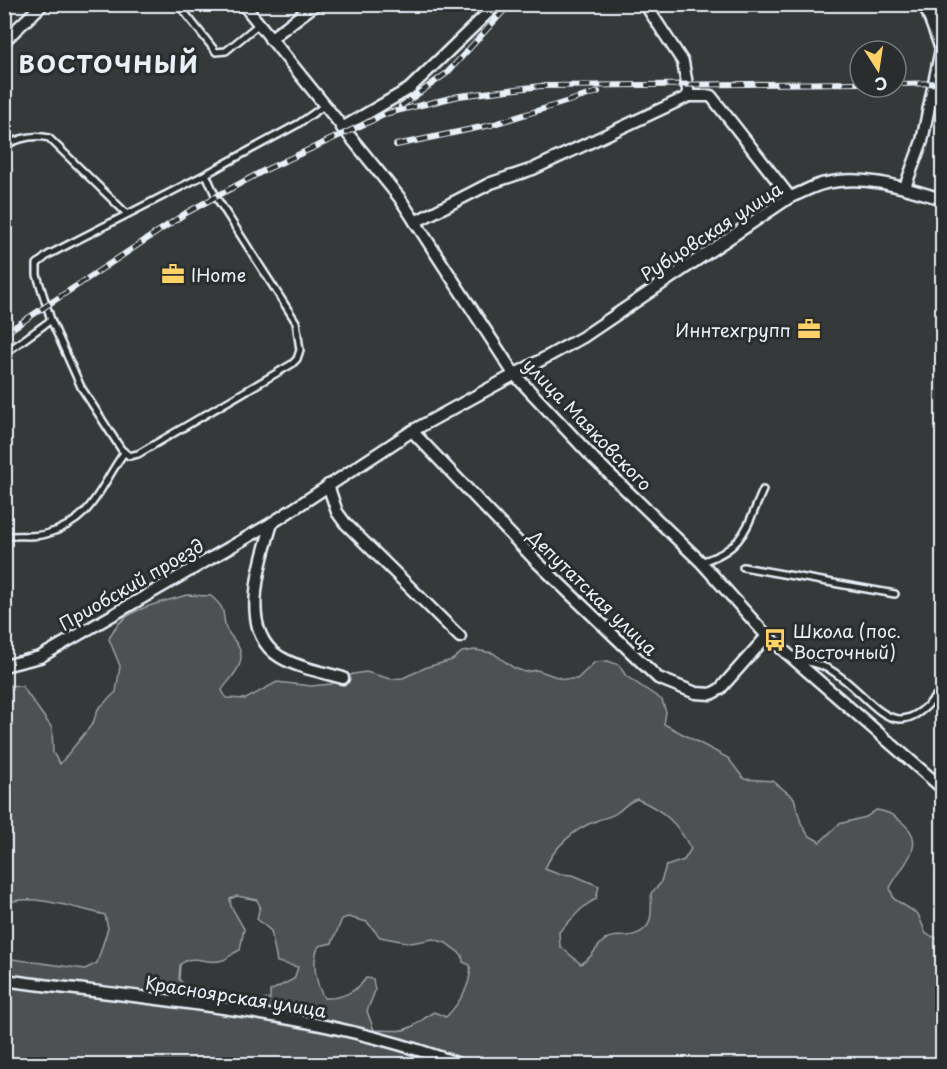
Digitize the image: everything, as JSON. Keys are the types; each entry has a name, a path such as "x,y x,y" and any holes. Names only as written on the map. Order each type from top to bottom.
{"street":[{"path":"4,41 43,4"},
{"name":"улица Маяковского","path":"243,4 399,197 514,374 594,459 700,562 767,636 941,786"},
{"path":"270,39 316,4"},
{"path":"342,128 409,89 497,4"},
{"path":"645,4 683,62 689,96"},
{"path":"904,187 922,141 941,49 927,11 922,4"},
{"path":"415,222 491,183 533,169 689,96 711,96 790,197"},
{"name":"Рубцовская улица","path":"514,374 583,337 790,197 825,183 859,180 904,187 942,199"},
{"name":"Приобский проезд","path":"4,666 40,657 272,523 412,431 514,374"},
{"name":"Депутатская улица","path":"412,431 537,562 658,678 696,693 711,694 720,688 767,636"},
{"path":"328,485 337,512 345,523 460,637"},
{"path":"272,523 258,570 255,597 260,636 267,647 282,658 343,678"},
{"name":"Красноярская улица","path":"4,980 315,1023 389,1041 459,1065"}],"lane":[{"path":"178,4 216,52 226,51 259,24"},
{"path":"206,174 220,203 296,322 300,338 297,359 138,454 129,456 124,453 81,387 51,320 37,275 37,264 48,255 126,213 206,174 298,124 324,106"},
{"path":"4,146 17,139 38,135 49,138 126,213"},
{"path":"4,354 51,320"},
{"path":"4,537 48,534 84,515 92,507 105,480 124,453"},
{"path":"700,562 720,556 738,543 763,490"},
{"path":"743,567 895,594"},
{"path":"795,661 827,668 875,710 894,718 909,718 923,712 942,688"}],"shaded area":[{"path":"187,595 211,596 222,608 226,628 238,645 241,660 237,670 222,690 226,698 246,699 277,682 311,686 331,684 353,674 366,672 391,679 403,678 427,667 452,660 462,652 475,650 493,653 514,668 525,672 537,670 563,679 577,679 595,662 608,661 619,665 626,676 662,700 666,712 664,724 728,758 744,779 773,781 794,798 801,823 808,835 820,842 839,824 866,817 876,810 892,815 905,825 914,841 910,857 890,888 894,899 918,914 926,934 942,940 942,1064 5,1064 5,958 85,969 97,963 108,928 105,915 68,906 27,900 5,904 5,685 22,686 52,728 53,753 60,764 93,723 98,709 116,692 120,666 109,639 115,629 122,620 141,609","holes":["637,799 663,813 681,832 691,849 684,860 666,866 660,884 651,893 651,915 647,927 636,934 608,938 581,964 560,946 559,932 596,899 599,886 573,875 558,874 545,869 553,854 572,834 588,824 616,814","237,896 257,900 260,906 257,919 271,931 277,962 298,967 294,979 270,991 270,999 247,999 208,989 187,988 179,979 180,965 185,961 196,959 217,961 240,950 244,929 231,906 230,899","348,917 367,922 380,937 411,943 433,939 446,943 462,955 463,962 470,965 469,979 464,993 451,1012 446,1017 434,1012 404,1030 374,1030 367,1011 375,991 373,979 366,978 348,994 324,998 319,986 315,958 319,946 332,943 342,919"]}],"railway":[{"path":"401,106 447,73 510,4"},
{"path":"4,334 186,213 263,171 388,113 459,96 541,86 848,83"},
{"path":"908,84 942,83"},
{"path":"396,145 491,125 598,92"}],"place":[{"name":"IHome","path":"173,274"},
{"name":"Иннтехгрупп","path":"809,329"},
{"name":"Школа (пос. Восточный)","path":"775,640"}],"district":[{"name":"ВОСТОЧНЫЙ","path":"109,63"}]}
